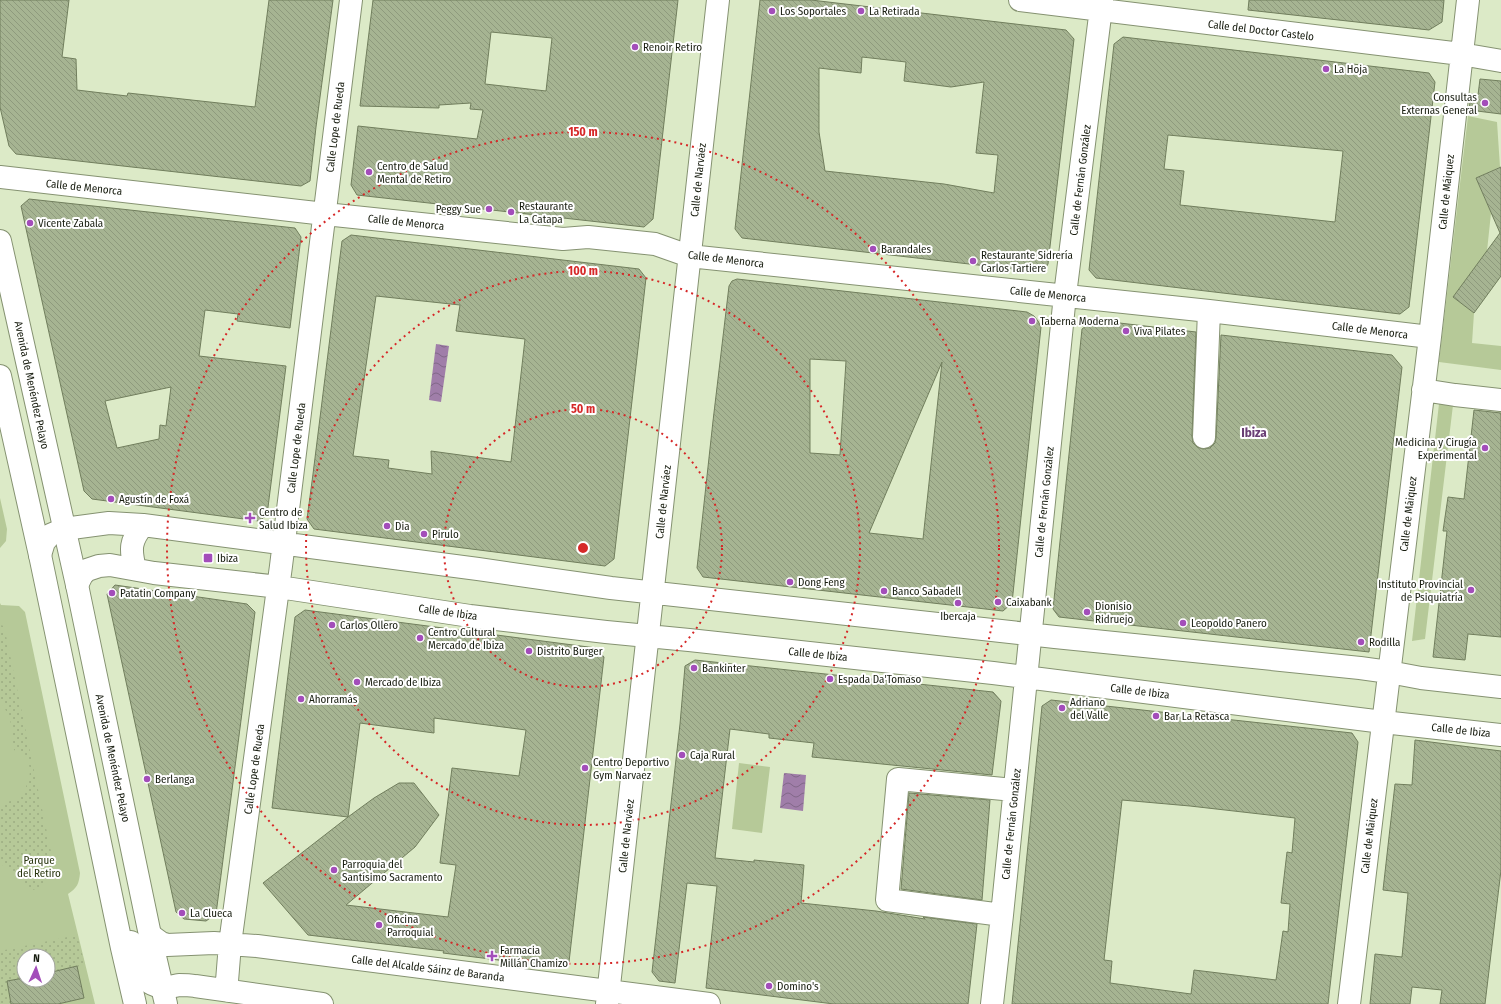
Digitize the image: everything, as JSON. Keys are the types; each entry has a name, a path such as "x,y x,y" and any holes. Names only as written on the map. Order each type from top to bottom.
{"street":[{"name":"Calle Lope de Rueda","path":"229,991 227,981 230,944 279,587 351,0"},
{"name":"Calle de Narváez","path":"608,998 718,0"},
{"name":"Calle del Doctor Castelo","path":"1020,0 1101,5 1461,54 1501,61"},
{"name":"Calle de Máiquez","path":"1349,1004 1430,337 1468,0"},
{"name":"Calle de Fernán González","path":"992,1004 1065,295 1101,5"},
{"name":"Calle de Menorca","path":"0,177 324,214 563,239 588,237 655,244 689,256 1065,295 1430,337"},
{"name":"Avenida de Menéndez Pelayo","path":"0,241 77,585 164,996"},
{"path":"1204,437 1208,311"},
{"path":"0,376 40,555 135,1004"},
{"path":"1423,390 1501,400"},
{"path":"40,555 44,542 50,535 64,529 109,523 143,525 611,588 1389,672 1421,678 1501,687"},
{"path":"135,569 131,546 135,535 143,525"},
{"name":"Calle de Ibiza","path":"77,585 82,575 87,570 99,566 110,566 154,573 279,587 470,616 1026,677 1383,722 1501,735"},
{"path":"1002,915 887,900 898,779 1014,790"},
{"path":"105,863 112,869 120,887 138,969 146,980 164,996 184,985 322,1004"},
{"name":"Calle del Alcalde Sáinz de Baranda","path":"150,935 160,943 167,945 214,943 258,946 608,998 709,1004"}],"green space":[{"path":"1468,116 1497,122 1500,167 1476,178 1491,213 1487,251 1453,297 1474,313 1472,343 1501,346 1501,370 1439,362"},
{"path":"1440,395 1453,405 1425,639 1412,641"},
{"path":"0,498 7,529 6,541 0,548"},
{"name":"Parque del Retiro","path":"0,603 1,605 19,606 25,612 80,873 77,885 74,890 68,894 95,1004 0,1004"},
{"path":"0,625 4,626 55,871 45,885 33,890 0,863 0,810 4,802 18,800 29,780 30,768 25,758 14,750 10,718 0,700"},
{"path":"739,763 770,767 762,833 732,829"},
{"path":"77,935 85,965 56,971 56,948 16,948 16,980 7,982 11,1004 0,1004 0,951"}],"water":[{"path":"436,344 449,346 441,402 429,400"},
{"path":"784,773 806,775 803,811 780,808"}],"building":[{"path":"0,0 69,0 62,57 76,59 77,90 127,96 128,93 255,107 269,0 333,0 310,181 301,186 16,154 9,146 0,107"},
{"path":"373,0 678,0 653,219 644,227 357,195 351,185 358,126 477,139 483,110 470,109 471,103 439,105 439,108 360,106","holes":["491,32 552,38 546,91 485,84"]},
{"path":"760,0 811,0 1066,30 1074,39 1048,264 1045,269 1039,272 742,238 735,229","holes":["862,57 906,62 904,81 951,87 984,82 976,153 998,155 994,193 944,184 825,171 819,132 819,68 861,73"]},
{"path":"1249,0 1444,0 1442,22 1429,30 1248,10"},
{"path":"1123,37 1429,73 1435,82 1409,307 1400,314 1096,278 1089,270 1114,44","holes":["1168,135 1343,151 1335,222 1180,205 1184,171 1164,169"]},
{"name":"Consultas Externas General","path":"1480,79 1501,81 1501,114 1469,110 1471,94 1478,95"},
{"path":"1501,167 1501,276 1474,313 1453,297 1500,233 1476,178"},
{"path":"29,199 295,228 301,237 290,328 237,321 238,314 205,310 199,356 286,366 267,515 259,521 92,499 84,491 21,206","holes":["171,387 166,426 160,425 159,439 117,448 105,401"]},
{"path":"351,235 639,269 646,278 614,559 605,566 314,529 307,519 342,241","holes":["376,296 460,305 456,331 525,339 511,462 431,451 432,474 388,468 389,460 353,456"]},
{"path":"737,279 1027,312 1034,316 1041,327 1012,603 1003,611 703,577 697,568 729,286 732,281","holes":["810,359 846,361 840,455 810,453","942,362 923,539 869,533"]},
{"path":"1094,320 1196,332 1192,436 1193,443 1197,447 1203,449 1210,448 1215,443 1216,438 1221,335 1392,355 1402,367 1369,652 1059,617 1053,609 1082,329"},
{"path":"1474,410 1501,413 1501,637 1468,634 1465,660 1433,657 1447,531 1443,531 1448,497 1464,499"},
{"path":"115,585 247,604 255,612 216,914 206,921 184,919 176,912 107,594"},
{"path":"305,610 596,648 604,657 569,962 561,968 443,953 444,951 308,935 263,883 348,817 272,808 295,617","holes":["434,718 526,730 519,776 452,768 440,863 456,865 448,917 346,905 415,847 439,815 414,783 399,783 374,798 348,817 360,723 434,733"]},
{"path":"695,660 993,692 1001,701 992,775 812,757 814,743 769,738 769,734 730,729 715,858 804,865 801,903 977,924 968,1004 834,1004 706,988 717,886 687,883 675,983 659,981 652,972 680,724 685,666"},
{"path":"1051,700 1352,733 1358,742 1328,1004 1012,1004 1042,706","holes":["1122,800 1295,818 1292,853 1287,852 1281,903 1290,904 1288,932 1283,931 1276,980 1194,970 1191,994 1110,983 1112,961 1104,960"]},
{"path":"1415,740 1501,751 1501,870 1485,1004 1440,1004 1442,990 1412,987 1410,1004 1370,1004 1375,954 1402,957 1408,893 1383,890 1395,784 1412,785"},
{"path":"909,793 990,800 982,900 901,889"},
{"path":"77,966 84,998 58,1004 11,1004 7,981 16,979 16,988 56,988 56,971"}],"place":[{"name":"Los Soportales","path":"772,11"},
{"name":"La Retirada","path":"861,11"},
{"name":"Renoir Retiro","path":"635,47"},
{"name":"La Hoja","path":"1326,69"},
{"name":"Consultas Externas General","path":"1485,103"},
{"name":"Centro de Salud Mental de Retiro","path":"369,172"},
{"name":"Peggy Sue","path":"489,209"},
{"name":"Restaurante La Catapa","path":"511,212"},
{"name":"Vicente Zabala","path":"30,223"},
{"name":"Barandales","path":"873,249"},
{"name":"Restaurante Sidrería Carlos Tartiere","path":"973,261"},
{"name":"Taberna Moderna","path":"1032,321"},
{"name":"Viva Pilates","path":"1126,331"},
{"name":"Medicina y Cirugía Experimental","path":"1485,448"},
{"name":"Agustín de Foxá","path":"111,499"},
{"name":"Centro de Salud Ibiza","path":"250,518"},
{"name":"Dia","path":"387,526"},
{"name":"Pirulo","path":"424,534"},
{"name":"Ibiza","path":"208,558"},
{"name":"Dong Feng","path":"790,582"},
{"name":"Instituto Provincial de Psiquiatría","path":"1471,590"},
{"name":"Banco Sabadell","path":"884,591"},
{"name":"Patatin Company","path":"112,593"},
{"name":"Caixabank","path":"998,602"},
{"name":"Ibercaja","path":"958,603"},
{"name":"Dionisio Ridruejo","path":"1087,612"},
{"name":"Leopoldo Panero","path":"1183,623"},
{"name":"Carlos Ollero","path":"332,625"},
{"name":"Centro Cultural Mercado de Ibiza","path":"420,638"},
{"name":"Rodilla","path":"1361,642"},
{"name":"Distrito Burger","path":"529,651"},
{"name":"Bankinter","path":"694,668"},
{"name":"Espada Da'Tomaso","path":"830,679"},
{"name":"Mercado de Ibiza","path":"357,682"},
{"name":"Ahorramás","path":"301,699"},
{"name":"Adriano del Valle","path":"1062,708"},
{"name":"Bar La Retasca","path":"1156,716"},
{"name":"Caja Rural","path":"682,755"},
{"name":"Centro Deportivo Gym Narvaez","path":"585,768"},
{"name":"Berlanga","path":"147,779"},
{"name":"Parroquia del Santísimo Sacramento","path":"334,870"},
{"name":"La Clueca","path":"182,913"},
{"name":"Oficina Parroquial","path":"379,925"},
{"name":"Farmacia Millán Chamizo","path":"492,956"},
{"name":"Domino's","path":"769,986"}],"district":[{"name":"Ibiza","path":"1254,432"}]}
